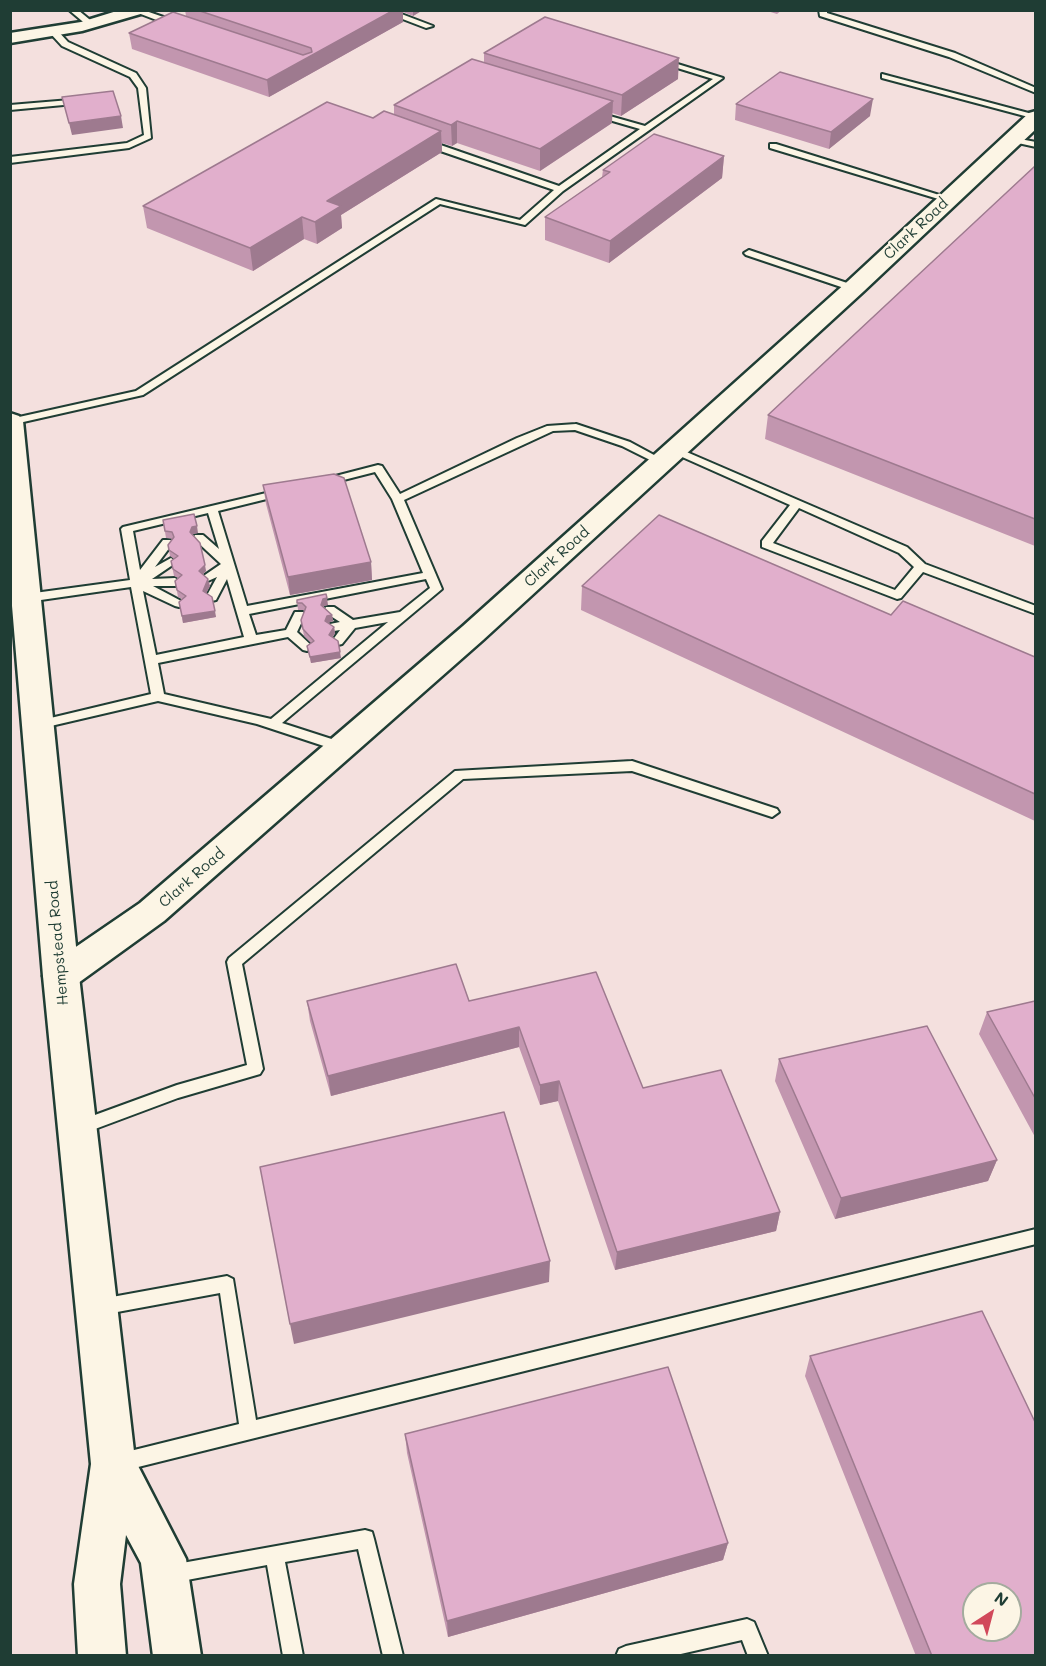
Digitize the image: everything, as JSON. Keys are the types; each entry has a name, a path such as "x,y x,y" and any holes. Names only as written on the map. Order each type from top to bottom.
{"street":[{"path":"10,38 54,32 138,11"},
{"name":"Clark Road","path":"61,976 152,912 474,633 948,199 1024,142 1035,117"},
{"name":"Hempstead Road","path":"11,421 61,976 113,1464 97,1584 102,1656"},
{"name":"Hempstead Road","path":"113,1464 163,1559 177,1656"}],"lane":[{"path":"72,10 91,24"},
{"path":"382,10 429,26"},
{"path":"823,10 823,14 952,55 1035,91"},
{"path":"138,11 182,26"},
{"path":"10,160 129,145 148,136 142,88 133,75 65,44 54,32"},
{"path":"11,421 139,393 439,201 522,223 560,189 719,78 651,57"},
{"path":"885,76 1035,117"},
{"path":"10,108 93,100"},
{"path":"582,109 648,129"},
{"path":"417,140 560,189"},
{"path":"773,146 948,199"},
{"path":"749,253 853,288"},
{"path":"398,499 521,440 551,428 576,427 668,456 797,502 903,550 921,567 1035,610"},
{"path":"158,697 127,529 213,511 378,468 398,499 436,589 273,724"},
{"path":"797,502 766,544 897,595 921,567"},
{"path":"213,511 251,640"},
{"path":"199,538 229,565"},
{"path":"136,583 167,543"},
{"path":"203,557 229,565"},
{"path":"136,583 171,562"},
{"path":"208,577 229,565"},
{"path":"212,597 229,565"},
{"path":"243,611 430,575"},
{"path":"27,598 136,583 175,582"},
{"path":"136,583 179,603"},
{"path":"330,610 351,624"},
{"path":"299,615 297,632 307,647"},
{"path":"334,627 404,616"},
{"path":"338,641 351,624"},
{"path":"151,660 297,632"},
{"path":"38,725 158,697 273,724 342,747"},
{"path":"77,1129 177,1092 255,1069 234,962 460,774 632,766 772,812"},
{"path":"113,1464 1035,1238"},
{"path":"96,1308 227,1284 249,1431"},
{"path":"166,1575 365,1539 393,1656"},
{"path":"274,1554 293,1656"},
{"path":"626,1656 747,1629 758,1656"}],"building":[{"path":"197,10 394,10 267,80 129,33 173,12 303,55 312,52 311,48"},
{"path":"545,17 679,58 622,95 484,53"},
{"path":"472,59 613,101 540,149 457,121 451,125 394,105"},
{"path":"780,72 873,99 831,132 736,104"},
{"path":"113,91 121,116 69,123 62,97"},
{"path":"327,102 373,118 384,111 441,131 327,201 341,206 315,222 302,217 250,248 143,206"},
{"path":"654,134 724,156 610,241 545,217 610,172 603,170"},
{"path":"1035,166 1035,519 768,415"},
{"path":"334,474 344,478 371,562 288,577 263,485"},
{"path":"194,514 197,526 192,527 190,532 200,543 205,565 199,571 208,579 203,591 212,597 215,611 182,616 179,602 186,596 177,590 175,581 182,575 173,569 171,561 178,556 169,550 168,545 174,537 172,532 165,531 163,520"},
{"path":"659,515 891,615 903,601 1035,657 1035,794 582,586"},
{"path":"326,594 327,598 323,599 321,605 332,615 327,616 325,621 334,627 329,635 338,641 340,652 310,657 307,646 314,641 303,629 301,620 306,607 302,603 297,603 297,600"},
{"path":"456,964 469,1001 596,972 643,1088 721,1070 780,1212 617,1252 559,1081 540,1085 519,1027 328,1076 307,1001"},
{"path":"1035,1001 1035,1098 987,1012"},
{"path":"927,1026 997,1160 841,1198 779,1059"},
{"path":"504,1112 550,1261 290,1324 260,1167"},
{"path":"982,1311 1035,1422 1035,1656 932,1656 810,1356"},
{"path":"668,1367 728,1543 447,1621 405,1434"}]}
